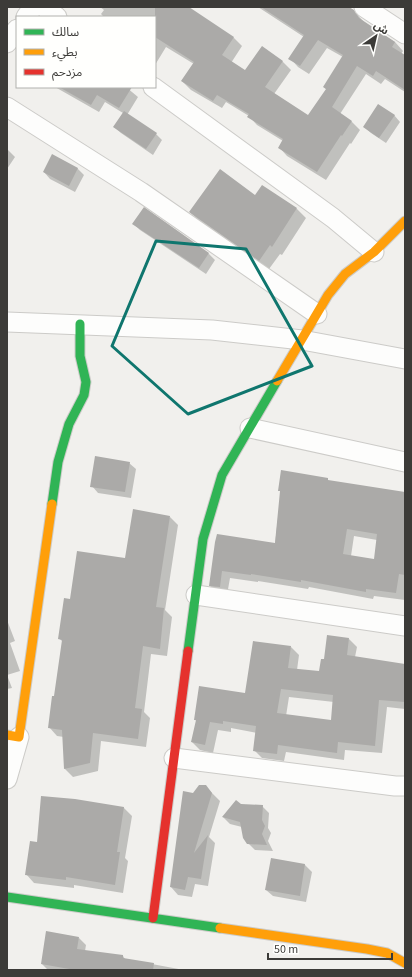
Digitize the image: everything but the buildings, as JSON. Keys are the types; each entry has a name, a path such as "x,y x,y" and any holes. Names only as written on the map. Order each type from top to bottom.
{"street":[{"path":"27,16 33,7"},
{"path":"44,7 56,16"},
{"path":"371,9 405,34"},
{"path":"7,43 16,30"},
{"path":"154,88 327,214 374,252"},
{"path":"7,107 141,192 317,314"},
{"path":"153,918 203,539 222,475 328,295 345,274 374,252 405,221"},
{"path":"7,322 212,330 302,340 405,359"},
{"path":"7,779 58,462 69,424 84,395 86,382 80,356 80,324"},
{"path":"250,428 405,462"},
{"path":"196,595 405,626"},
{"path":"174,758 395,786 405,786"},
{"path":"7,897 367,949 387,953 405,963"}],"highlighted area":[{"path":"156,241 246,249 312,366 188,414 112,346"}],"traffic: fast":[{"path":"52,504 58,462 69,424 84,395 86,382 80,356 80,324"},
{"path":"188,651 203,539 222,475 277,381"},
{"path":"7,897 220,928"}],"traffic: slow":[{"path":"277,381 328,295 345,274 374,252 405,221"},
{"path":"7,735 19,737 52,504"},
{"path":"220,928 367,949 387,953 405,963"}],"traffic: jam":[{"path":"153,918 188,651"}]}
